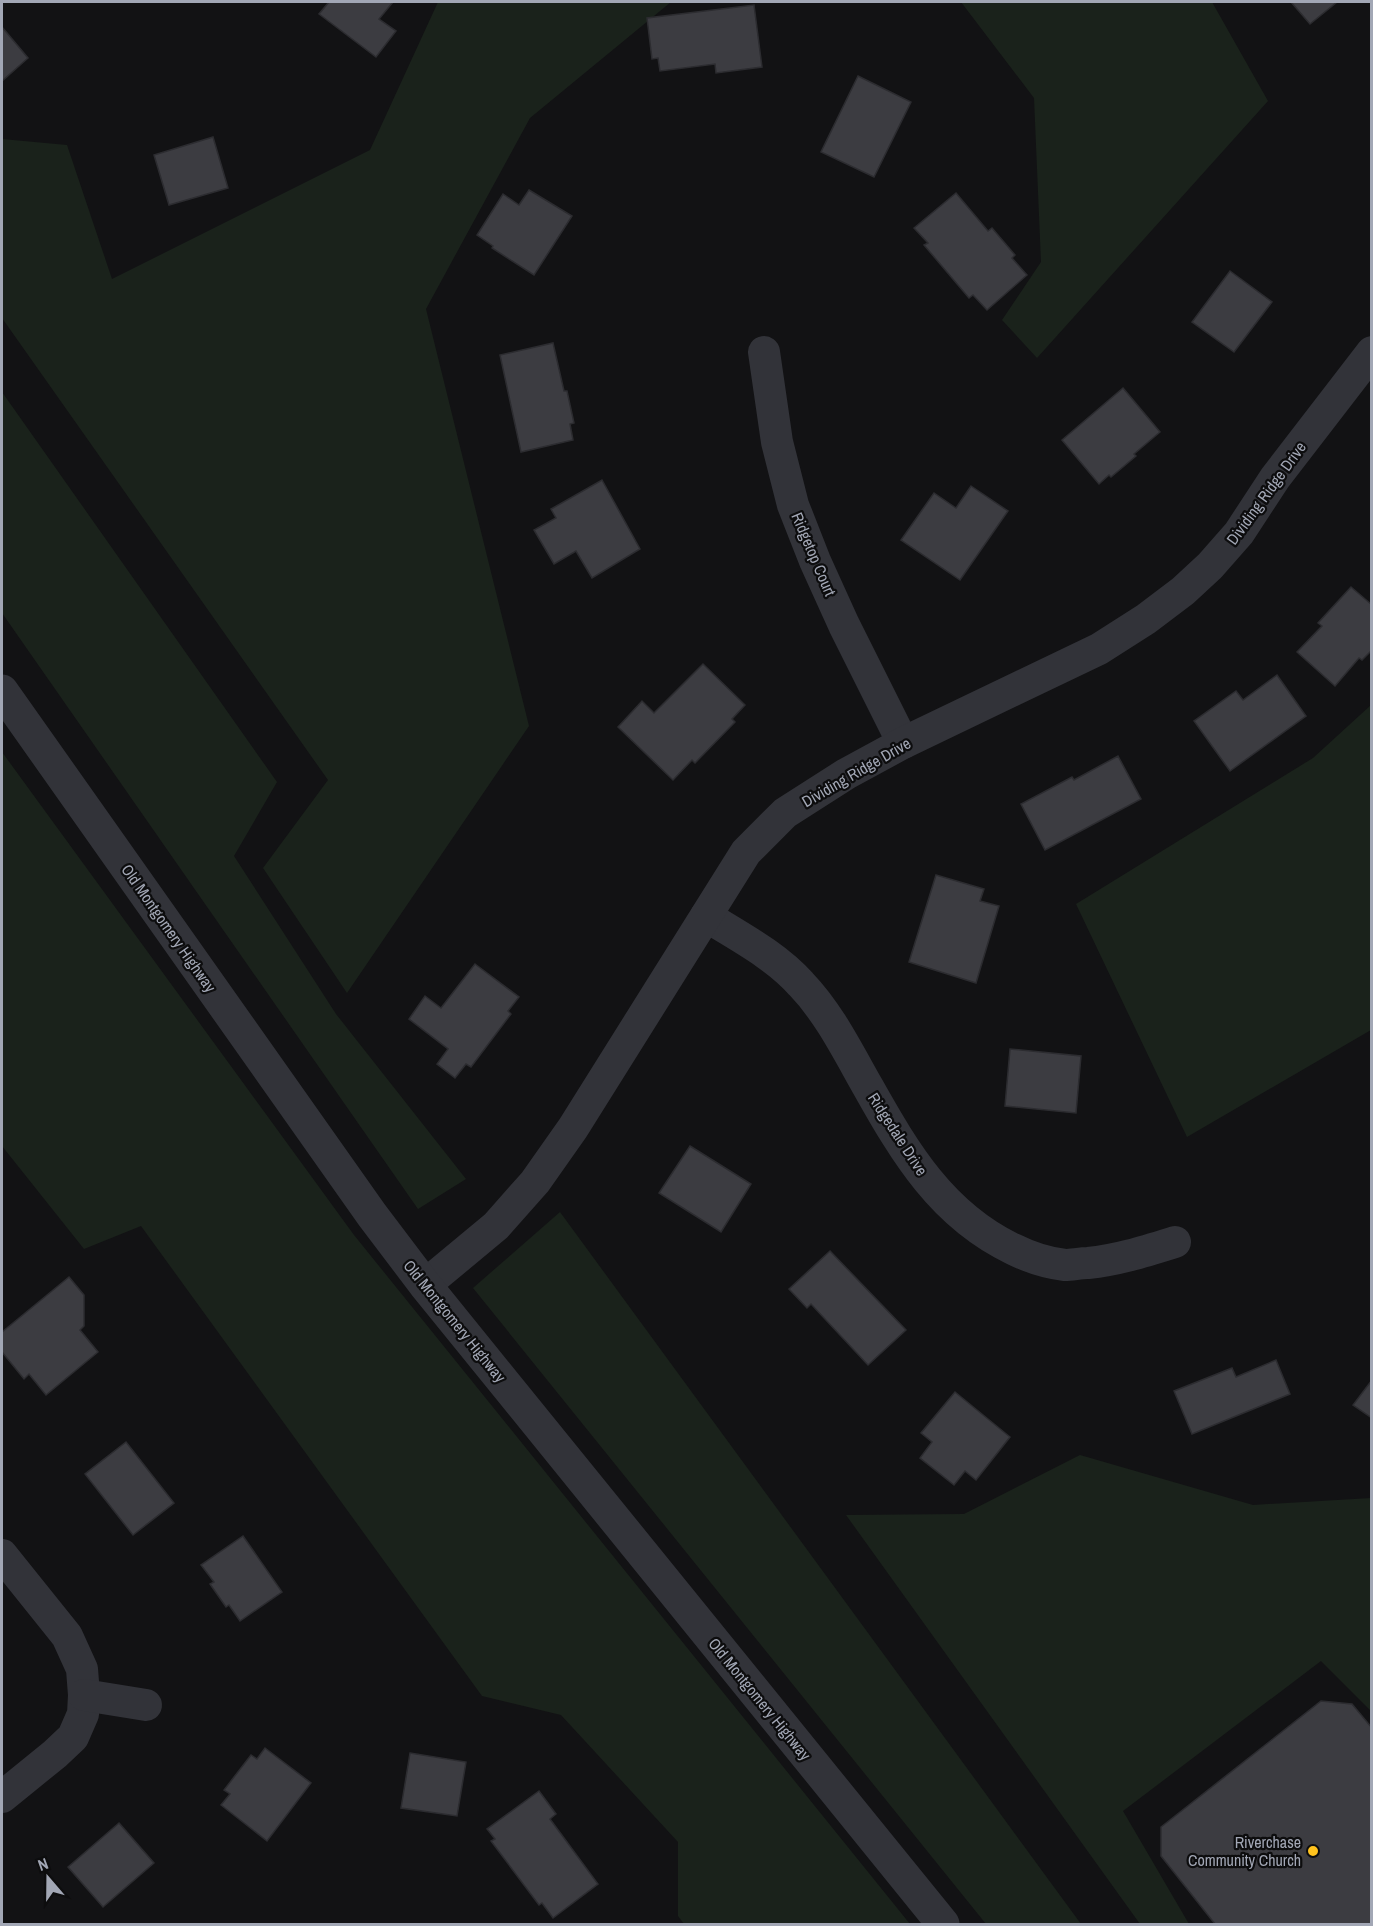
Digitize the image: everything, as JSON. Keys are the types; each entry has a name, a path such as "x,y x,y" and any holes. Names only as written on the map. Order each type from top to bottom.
{"street":[{"name":"Ridgetop Court","path":"764,352 777,442 793,506 844,625 903,743"},
{"name":"Dividing Ridge Drive","path":"425,1285 496,1226 535,1182 573,1128 746,852 785,813 846,774 903,743 1099,649 1146,619 1183,591 1210,566 1239,533 1275,478 1371,352"},
{"name":"Old Montgomery Highway","path":"2,691 365,1205 425,1285 943,1924"},
{"name":"Ridgedale Drive","path":"706,916 772,958 801,984 843,1043 902,1146 914,1162 933,1187 965,1219 994,1240 1031,1257 1066,1265 1117,1260 1175,1242"},
{"path":"2,1554 67,1636 82,1669 84,1695 82,1714 73,1737 2,1797"},
{"path":"84,1695 146,1704"}],"shaded area":[{"path":"438,2 671,2 530,118 426,309 529,726 347,993 263,868 328,780 2,318 2,139 67,145 112,279 370,150"},
{"path":"961,2 1212,2 1268,101 1037,358 1002,320 1041,262 1034,98"},
{"path":"2,392 277,782 234,856 336,1014 466,1179 418,1209 2,613"},
{"path":"1371,705 1371,1030 1187,1137 1076,904 1313,758"},
{"path":"2,752 354,1235 910,1924 684,1924 678,1916 678,1842 561,1715 482,1696 141,1226 84,1249 2,1146"},
{"path":"560,1212 1081,1924 986,1924 473,1288"},
{"path":"1080,1455 1253,1505 1371,1498 1371,1711 1321,1661 1123,1811 1189,1924 1140,1924 846,1515 964,1514"}],"building":[{"path":"329,2 393,2 379,19 396,31 376,57 319,14"},
{"path":"1291,2 1337,2 1310,24"},
{"path":"754,5 762,67 716,73 715,64 660,71 658,58 652,59 647,18"},
{"path":"2,27 28,58 2,81"},
{"path":"858,76 911,102 874,177 821,152"},
{"path":"213,137 228,188 169,205 154,155"},
{"path":"529,190 572,216 534,275 492,248 493,246 477,235 503,194 519,205"},
{"path":"956,193 988,231 992,228 1015,255 1012,258 1027,275 987,310 973,295 969,298 924,245 928,243 914,228"},
{"path":"1230,271 1272,302 1234,352 1192,322"},
{"path":"553,343 574,423 570,424 573,440 521,452 500,355"},
{"path":"1123,388 1160,432 1134,454 1136,456 1099,484 1062,440"},
{"path":"602,480 640,549 592,578 576,551 554,564 534,530 556,518 551,509"},
{"path":"971,486 1008,511 960,580 901,540 934,493 956,508"},
{"path":"1351,587 1372,605 1372,650 1362,660 1359,658 1335,686 1297,652 1322,626 1318,623"},
{"path":"703,664 745,705 732,719 735,722 695,763 692,760 673,780 618,727 642,701 654,713"},
{"path":"1277,675 1306,716 1230,771 1194,721 1236,691 1243,700"},
{"path":"1118,756 1141,799 1045,850 1021,804 1072,777 1074,780"},
{"path":"936,875 984,889 980,901 999,906 976,983 909,962"},
{"path":"475,964 519,997 508,1011 511,1014 471,1067 466,1064 455,1078 437,1064 448,1049 409,1019 425,996 441,1008"},
{"path":"1010,1049 1081,1056 1076,1113 1005,1106"},
{"path":"690,1146 751,1184 721,1232 659,1193"},
{"path":"830,1251 906,1330 868,1365 811,1304 807,1308 789,1289"},
{"path":"69,1277 84,1295 84,1326 80,1330 98,1352 46,1395 29,1374 24,1379 2,1352 2,1332"},
{"path":"1276,1360 1290,1394 1192,1434 1174,1391 1232,1368 1236,1377"},
{"path":"1372,1380 1372,1418 1353,1405"},
{"path":"955,1392 1010,1437 976,1480 965,1471 954,1485 920,1458 932,1442 921,1433"},
{"path":"126,1442 174,1503 133,1535 85,1474"},
{"path":"243,1536 282,1592 240,1621 229,1605 226,1607 210,1584 214,1582 201,1565"},
{"path":"1321,1701 1352,1704 1372,1728 1372,1924 1215,1924 1161,1856 1161,1827"},
{"path":"265,1748 311,1783 267,1841 221,1805 230,1794 224,1790 251,1755 257,1759"},
{"path":"410,1753 466,1762 457,1816 401,1808"},
{"path":"539,1791 556,1814 550,1819 598,1884 553,1918 542,1903 539,1905 491,1841 495,1839 487,1829"},
{"path":"119,1823 154,1863 103,1907 68,1867"}],"place":[{"name":"Riverchase Community Church","path":"1313,1851"}]}
